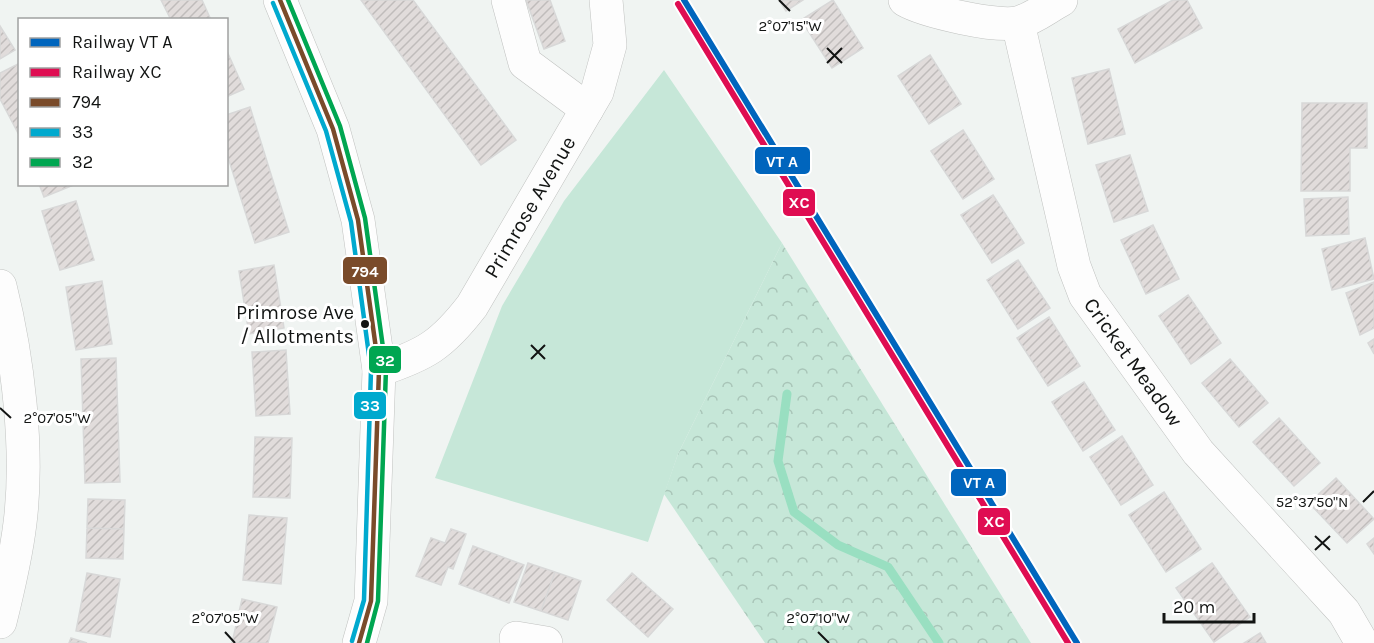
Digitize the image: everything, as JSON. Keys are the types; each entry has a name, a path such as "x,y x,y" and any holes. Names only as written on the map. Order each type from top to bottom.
{"street":[{"path":"280,0 333,129 358,220 379,370 371,601 359,643"},
{"path":"508,0 525,63 587,109"},
{"name":"Primrose Avenue","path":"379,370 411,359 434,347 455,328 471,306 587,109 603,76 610,45 609,6 606,0"},
{"path":"905,0 918,7 954,17 1018,23 1061,0"},
{"name":"Cricket Meadow","path":"1018,23 1074,266 1085,295 1198,452 1344,612 1362,643"},
{"path":"0,288 12,345 21,410 21,462 20,521 13,572 0,622"}],"green space":[{"path":"664,70 782,243 678,454 648,542 435,478 502,306 564,201"},
{"path":"782,243 1031,643 765,643 664,494 678,454"}],"building":[{"path":"161,0 202,0 210,18 170,18"},
{"path":"361,0 413,0 516,140 481,165"},
{"path":"526,0 550,0 565,41 544,49"},
{"path":"779,0 803,0 786,11"},
{"path":"833,0 863,48 832,68 801,20"},
{"path":"1173,0 1187,0 1202,28 1135,63 1118,29"},
{"path":"0,26 15,50 0,59"},
{"path":"228,53 244,89 228,96"},
{"path":"930,55 961,104 929,124 898,76"},
{"path":"18,64 18,133 0,99 0,73"},
{"path":"1109,69 1125,134 1088,144 1072,78"},
{"path":"1302,103 1367,103 1367,148 1350,148 1350,191 1301,191"},
{"path":"250,107 289,232 255,243 228,157 228,114"},
{"path":"963,130 994,179 963,199 931,151"},
{"path":"1130,155 1148,211 1114,222 1096,165"},
{"path":"40,186 71,186 44,197"},
{"path":"993,195 1024,243 992,263 961,215"},
{"path":"1348,197 1349,234 1306,236 1304,199"},
{"path":"76,201 94,260 60,270 42,211"},
{"path":"1153,225 1179,279 1146,294 1121,240"},
{"path":"1365,238 1374,279 1332,290 1322,249"},
{"path":"1018,260 1050,308 1018,329 987,280"},
{"path":"274,265 284,328 249,334 239,271"},
{"path":"102,281 112,344 76,350 66,287"},
{"path":"1374,282 1374,328 1360,335 1346,293"},
{"path":"1188,295 1221,343 1191,364 1159,316"},
{"path":"1049,317 1080,366 1048,386 1017,338"},
{"path":"1374,339 1374,354 1368,343"},
{"path":"286,350 290,414 256,416 252,352"},
{"path":"116,358 120,482 85,483 81,359"},
{"path":"1230,359 1268,403 1239,427 1202,383"},
{"path":"1084,382 1115,430 1083,451 1052,402"},
{"path":"1279,418 1320,463 1294,486 1253,442"},
{"path":"1122,436 1153,485 1121,505 1090,457"},
{"path":"255,437 292,438 290,498 253,497"},
{"path":"1336,478 1374,519 1347,543 1309,503"},
{"path":"1164,492 1201,549 1166,572 1129,515"},
{"path":"88,499 125,500 124,529 87,528"},
{"path":"249,515 287,518 281,584 243,580"},
{"path":"87,528 124,529 123,559 86,558"},
{"path":"451,529 466,534 453,569 448,567 441,585 416,576 431,538 445,543"},
{"path":"1374,538 1374,554 1367,544"},
{"path":"473,546 524,565 509,603 459,584"},
{"path":"528,563 555,572 541,611 514,602"},
{"path":"1212,563 1250,617 1214,642 1176,588"},
{"path":"555,572 581,581 568,620 541,611"},
{"path":"87,573 120,579 110,637 76,631"},
{"path":"632,573 673,609 648,637 607,600"},
{"path":"242,599 277,607 268,643 232,643"},
{"path":"1260,633 1266,643 1244,643"},
{"path":"71,638 87,643 69,643"}],"waterway":[{"path":"787,394 778,461 794,512 838,545 888,567 939,643"}],"transit line":[{"name":"794","path":"280,0 333,129 358,220 379,370 371,601 359,643"},
{"name":"32","path":"288,0 340,126 365,218 386,369 378,601 367,643"},
{"path":"684,0 1077,643"},
{"name":"33","path":"273,3 326,131 351,222 371,370 364,600 352,641"}],"rail line":[{"name":"XC","path":"678,4 1068,643"}],"place":[{"name":"Primrose Ave / Allotments","path":"365,324"}]}
